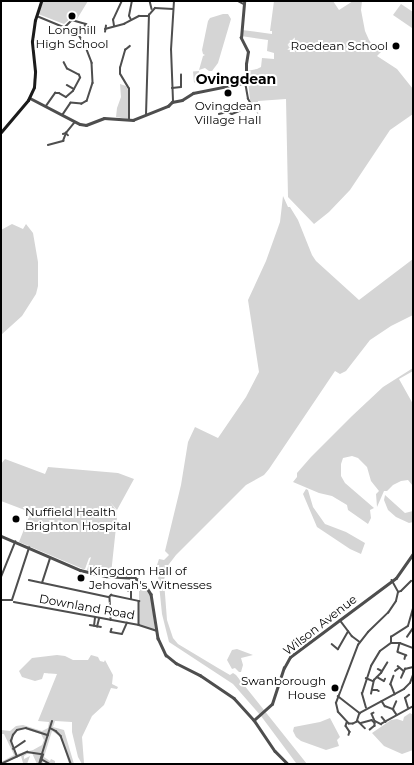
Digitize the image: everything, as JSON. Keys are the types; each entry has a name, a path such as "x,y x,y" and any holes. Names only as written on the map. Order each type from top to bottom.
{"main road":[{"path":"1,132 30,98 35,81 32,41 36,15 41,1"}],"street":[{"path":"114,26 113,20 122,1"},
{"path":"131,20 129,15 132,1"},
{"path":"150,1 150,6 152,9"},
{"path":"172,102 170,50 174,1"},
{"path":"219,114 228,112 232,114 252,106 248,99 245,82 248,51 241,38 244,3 238,1"},
{"path":"152,9 173,9"},
{"path":"146,115 146,38 148,16 152,9"},
{"path":"36,15 78,34 86,47 92,63 94,74 93,86 85,102 80,104 72,103 63,115"},
{"path":"105,29 140,16 148,16"},
{"path":"65,27 72,20 85,24 84,30 78,34"},
{"path":"105,32 106,26"},
{"path":"129,120 129,89 120,74 120,68 124,50 130,46"},
{"path":"46,106 55,93 59,93 66,98 74,89 80,76 67,69 64,63"},
{"path":"172,88 180,87 183,79 181,75"},
{"path":"30,98 76,122 87,125 104,118 129,120 168,106 172,102 182,100 195,92 245,82"},
{"path":"67,85 74,89"},
{"path":"48,145 52,146 62,141 66,133 76,122"},
{"path":"1,536 50,558 92,573 116,578 135,578 142,581 151,592 160,644 169,658 227,692 254,720 271,746 288,764"},
{"path":"1,576 15,542"},
{"path":"13,602 29,548"},
{"name":"Wilson Avenue","path":"254,720 268,709 273,702 284,668 289,658 400,575 413,554"},
{"path":"42,583 50,558"},
{"path":"29,580 110,597 111,595 139,601 139,625"},
{"path":"392,581 398,592"},
{"path":"349,735 350,732 346,726 347,723 336,709 338,696 360,642 369,630 390,611 396,601 398,592 410,582"},
{"path":"131,588 131,599"},
{"path":"127,590 131,591"},
{"path":"110,597 111,620"},
{"name":"Downland Road","path":"1,600 99,619 139,625 157,631"},
{"path":"391,643 391,638 408,626 413,608"},
{"path":"94,626 95,618"},
{"path":"97,627 99,619"},
{"path":"340,620 348,632 360,642"},
{"path":"123,637 122,634 127,623"},
{"path":"90,625 101,627"},
{"path":"408,626 413,628 409,636"},
{"path":"111,632 122,634"},
{"path":"332,644 337,650 348,632"},
{"path":"366,708 362,697 366,678 379,652 391,643 400,643 413,648"},
{"path":"397,655 400,643"},
{"path":"398,652 406,655 405,659"},
{"path":"371,694 373,681 382,671 387,662"},
{"path":"398,666 404,671"},
{"path":"404,671 413,667"},
{"path":"395,671 400,668"},
{"path":"378,669 382,671"},
{"path":"401,678 404,676 404,671"},
{"path":"394,676 392,678 391,686 395,694"},
{"path":"377,677 384,681 385,678"},
{"path":"347,723 353,725 358,721 360,713 366,708 382,701 408,686 413,677"},
{"path":"366,678 373,681"},
{"path":"372,690 378,690"},
{"path":"408,708 404,698 409,695"},
{"path":"338,696 360,713"},
{"path":"382,701 385,706 393,709 397,715"},
{"path":"393,709 396,702"},
{"path":"372,714 379,724 386,722 413,706"},
{"path":"382,716 386,722"},
{"path":"361,723 372,720 375,723 375,726 370,730"},
{"path":"358,721 365,728"},
{"path":"39,764 52,722"},
{"path":"17,757 13,749 12,738 15,732 20,729 27,728 48,735"},
{"path":"50,728 61,736 71,764"},
{"path":"13,749 25,741"},
{"path":"1,764 29,752 42,754"},
{"path":"41,759 50,764"}],"shaded area":[{"path":"43,1 88,1 77,19 71,18 64,24 38,14"},
{"path":"274,1 333,1 339,10 353,1 362,1 361,10 365,31 369,40 372,44 385,48 377,56 397,69 413,89 413,114 390,130 350,190 329,212 314,224 288,197 286,99 258,101 257,107 259,117 250,100 247,71 261,67 262,58 274,59 274,53 267,51 268,40 241,36 242,30 272,34 272,31 270,31"},
{"path":"401,4 413,12 412,28 393,15"},
{"path":"228,14 231,19 218,63 212,71 205,68 199,70 203,56 205,55 203,54 202,50 208,21 210,18"},
{"path":"199,71 200,82 194,82 193,72"},
{"path":"120,84 126,86 128,90 128,119 116,117 117,108 121,97"},
{"path":"283,196 288,207 290,207 298,220 312,255 316,261 359,300 413,259 413,315 391,326 370,340 346,371 340,374 335,371 269,469 264,475 246,485 176,555 166,568 164,581 167,620 173,638 178,644 218,668 230,675 233,673 236,675 307,764 296,763 261,716 233,684 169,642 162,614 157,565 159,559 164,560 169,555 165,551 181,485 188,442 195,427 218,438 246,397 259,372 248,300 266,261 280,222"},
{"path":"12,224 23,229 26,224 33,233 38,262 38,286 36,294 22,316 1,335 1,230"},
{"path":"413,368 413,371 399,379 413,404 413,486 408,480 401,481 393,485 387,491 384,491 377,507 376,494 379,491 371,481 367,467 358,458 352,456 343,458 341,464 341,476 345,483 374,508 370,510 371,518 368,524 348,510 347,505 332,496 319,493 293,482 297,477 297,473 311,457 352,416 383,387"},
{"path":"5,459 45,474 48,467 118,473 134,479 117,510 110,502 116,510 117,518 111,574 87,570 91,557 89,558 85,569 83,569 19,542 34,504 30,512 1,501 1,464"},
{"path":"306,489 308,490 313,507 325,524 346,532 365,543 361,554 350,549 317,527 303,494"},
{"path":"385,495 405,513 413,511 413,522 409,523 396,517 388,510 384,500"},
{"path":"139,581 147,587 151,597 155,631 139,625"},
{"path":"237,649 253,655 241,658 243,665 241,672 235,668 232,669 227,660 232,650"},
{"path":"57,655 65,656 73,660 88,660 91,655 98,657 100,661 104,662 105,660 113,675 112,684 118,687 117,689 111,688 104,705 92,716 82,737 84,763 82,764 78,757 72,732 72,722 55,721 53,727 64,730 74,764 69,764 61,737 52,731 44,757 50,761 51,759 55,761 55,764 49,764 44,761 42,764 37,764 32,753 24,756 24,759 30,756 27,764 22,764 21,756 1,764 1,762 14,755 4,734 1,734 1,730 10,731 16,726 23,725 42,731 48,728 49,722 38,721 57,674 44,673 42,679 35,681 22,677 19,671 32,658","holes":["25,729 41,734 44,740 42,745 33,750 17,754 12,744 13,737 18,730"]},
{"path":"410,713 413,715 413,750 402,754 384,746 372,733 391,720 397,719 403,721 404,717"},
{"path":"330,718 340,737 337,740 339,746 326,750 301,741 296,737 293,731 294,727 320,722"}],"place":[{"name":"Longhill High School","path":"72,16"},
{"name":"Roedean School","path":"396,46"},
{"name":"Ovingdean Village Hall","path":"228,93"},
{"name":"Nuffield Health Brighton Hospital","path":"16,519"},
{"name":"Kingdom Hall of Jehovah's Witnesses","path":"81,578"},
{"name":"Swanborough House","path":"335,688"}],"district":[{"name":"Ovingdean","path":"236,79"}]}
